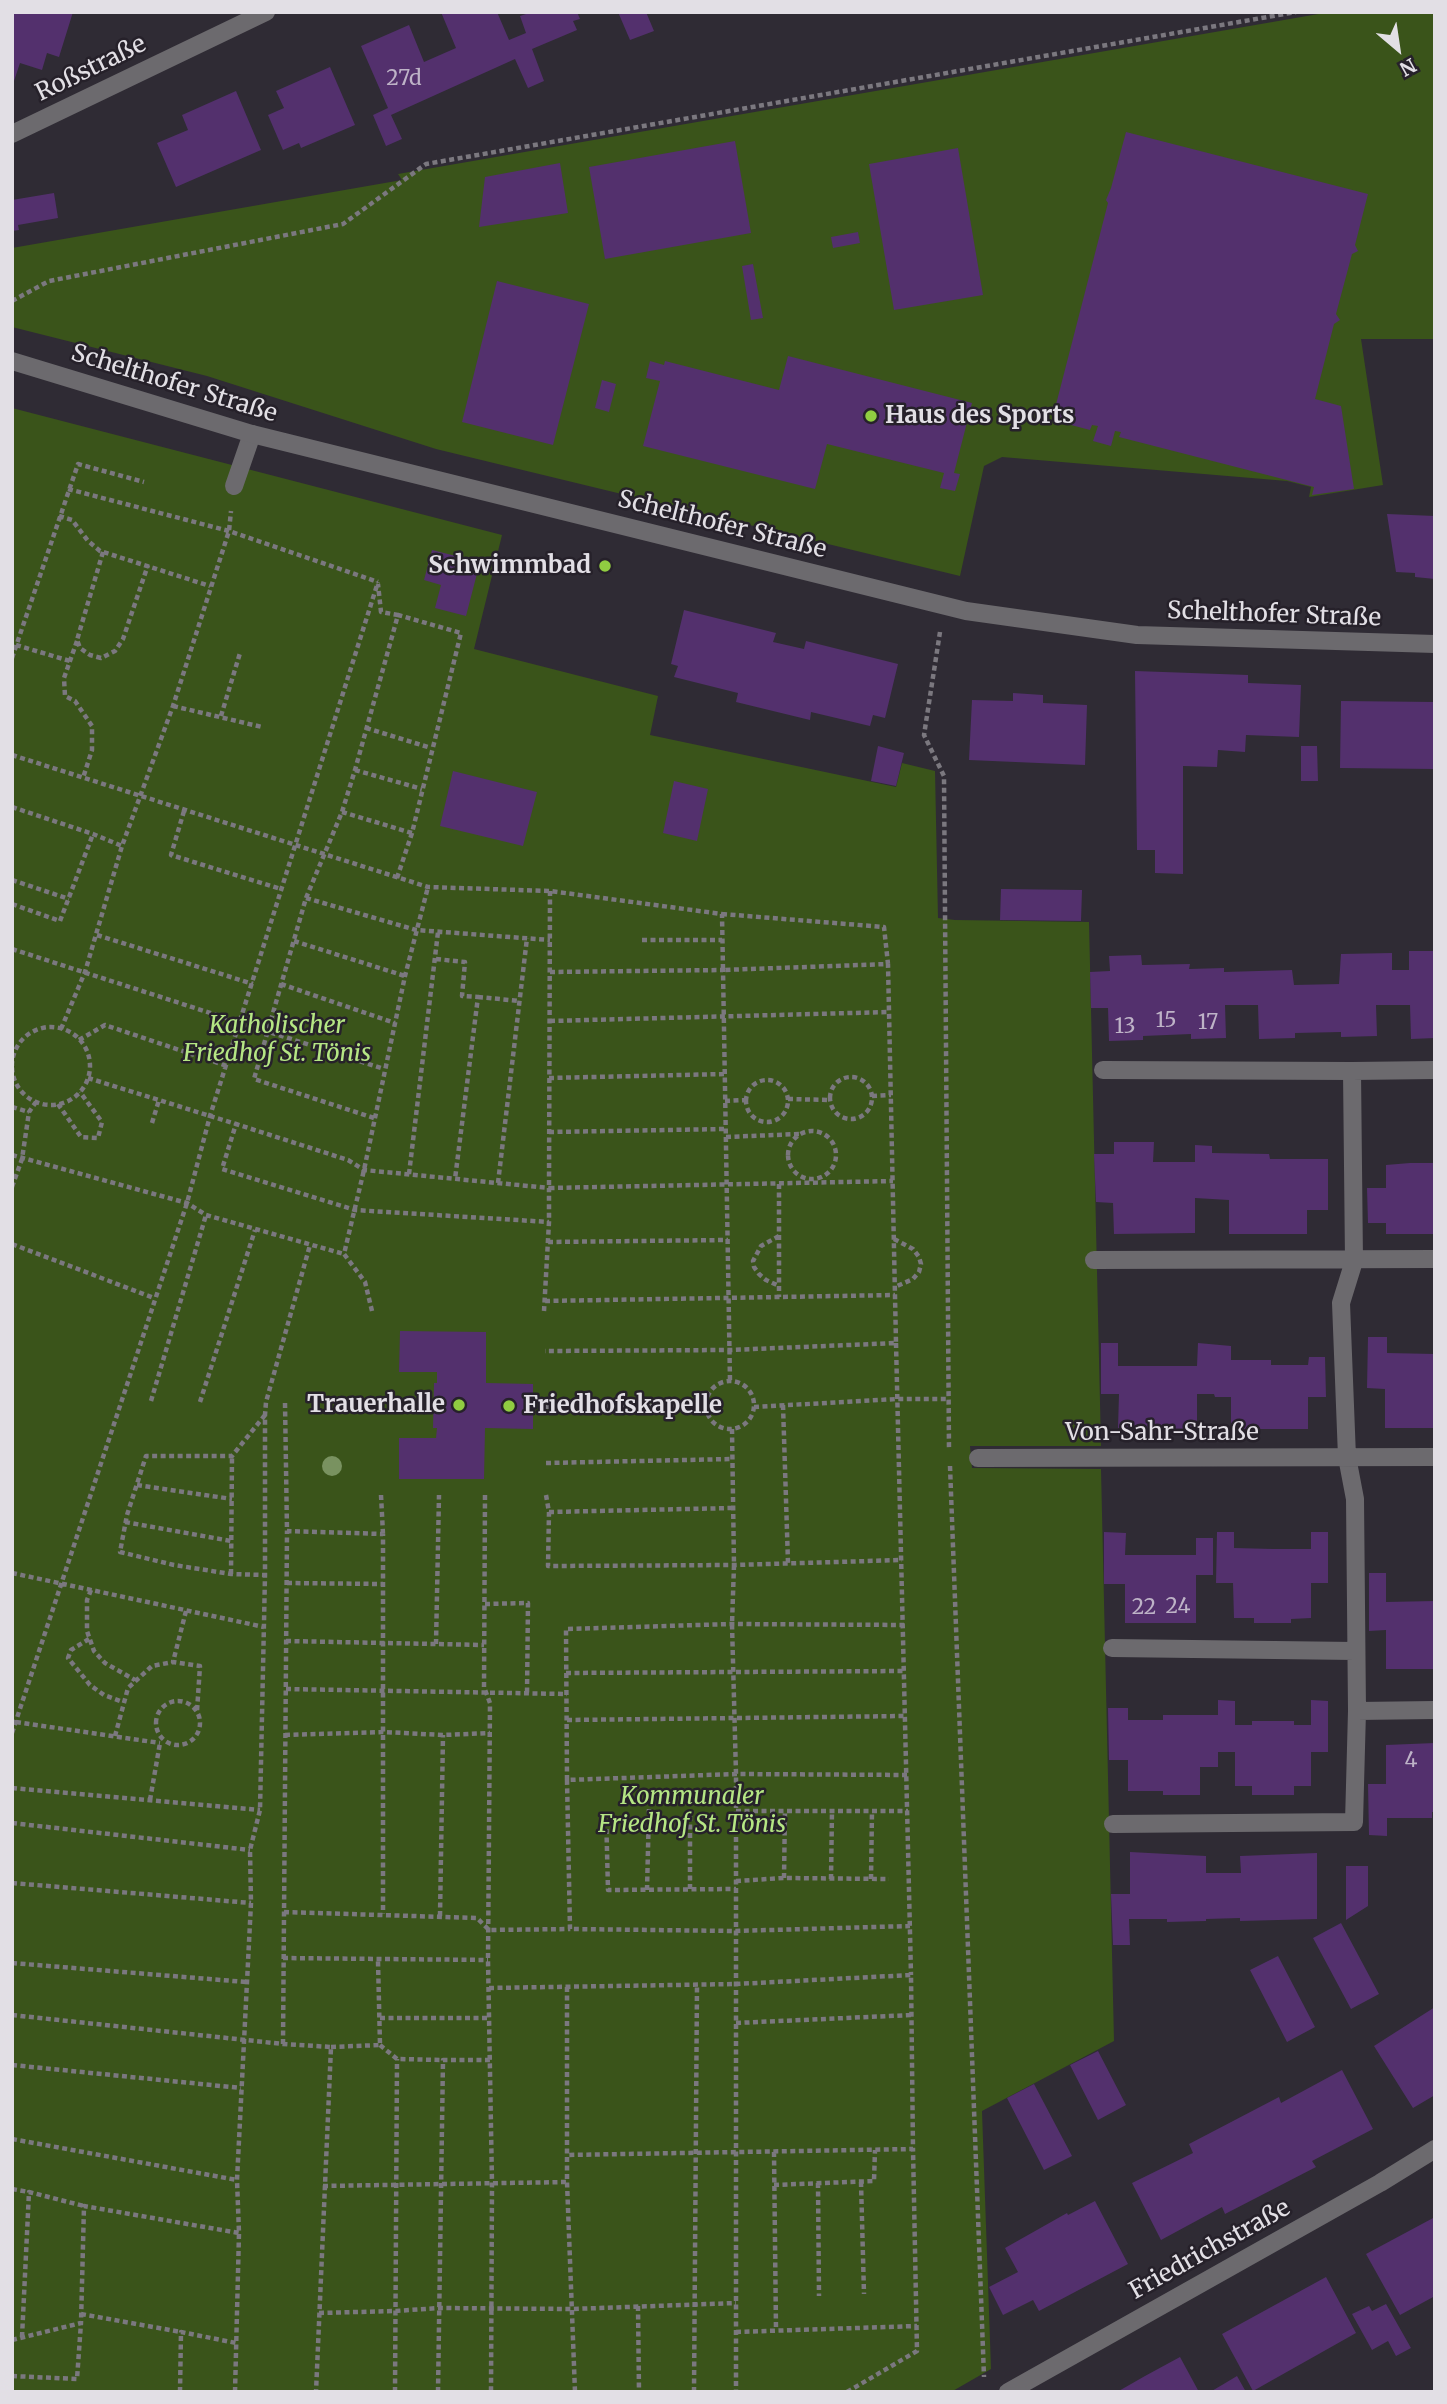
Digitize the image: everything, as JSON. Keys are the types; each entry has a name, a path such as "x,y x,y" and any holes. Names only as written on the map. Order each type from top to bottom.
{"street":[{"name":"Roßstraße","path":"12,134 266,12"},
{"name":"Schelthofer Straße","path":"12,361 252,434 966,611 1137,635 1435,644"},
{"path":"234,486 252,434"},
{"path":"1103,1070 1435,1070"},
{"path":"1113,1824 1354,1822 1357,1711 1355,1499 1346,1457 1340,1303 1354,1261 1352,1071"},
{"path":"1094,1260 1435,1259"},
{"name":"Von-Sahr-Straße","path":"978,1458 1435,1457"},
{"path":"1112,1648 1355,1651"},
{"path":"1357,1711 1435,1710"},
{"name":"Friedrichstraße","path":"1008,2392 1380,2183 1435,2149"}],"path":[{"path":"12,301 49,281 343,223 426,164 1296,12"},
{"path":"12,658 78,464 144,482"},
{"path":"61,1029 85,972 122,846 173,706 229,531 234,486"},
{"path":"68,489 229,531 378,582"},
{"path":"59,516 72,520 88,541 103,552 210,586"},
{"path":"82,778 92,750 92,726 75,701 65,696 64,678 103,552"},
{"path":"77,640 80,648 90,655 101,658 115,651 123,639 148,565"},
{"path":"378,582 381,612 461,633 412,833 397,878"},
{"path":"12,1733 187,1203 210,1116 378,582"},
{"path":"944,605 923,735 944,776 948,1399 984,2378"},
{"path":"374,1118 254,1079 306,898 341,812 355,769 398,615"},
{"path":"16,645 70,661"},
{"path":"221,716 240,653"},
{"path":"173,706 262,727"},
{"path":"366,729 431,748"},
{"path":"12,755 428,887 550,891 722,914 884,927 888,964 904,1625 918,2351 848,2392"},
{"path":"355,769 422,789"},
{"path":"12,807 122,846"},
{"path":"184,811 171,855 281,888"},
{"path":"341,812 412,833"},
{"path":"12,904 60,921 93,834"},
{"path":"12,880 69,899"},
{"path":"344,1254 405,976 428,887"},
{"path":"544,1311 549,1222 550,891"},
{"path":"306,898 416,930 550,940"},
{"path":"722,914 730,1381"},
{"path":"409,1174 438,932"},
{"path":"97,934 253,984"},
{"path":"498,1183 527,938"},
{"path":"642,940 723,940"},
{"path":"294,941 405,976"},
{"path":"12,949 384,1069"},
{"path":"436,959 465,962 462,996 520,1001"},
{"path":"550,972 888,964"},
{"path":"281,984 395,1023"},
{"path":"455,1179 478,997"},
{"path":"550,1021 889,1012"},
{"path":"79,1040 105,1025 227,1066"},
{"path":"48,1028 61,1029 79,1040 89,1058 88,1078 80,1093 70,1100 58,1104 36,1102 25,1095 17,1085 13,1073 13,1056 26,1036 48,1028"},
{"path":"550,1078 725,1074"},
{"path":"847,1077 861,1079 872,1096 869,1109 859,1118 852,1119 835,1111 831,1100 831,1091 835,1084 847,1077"},
{"path":"88,1078 348,1160 364,1170 549,1188 893,1181"},
{"path":"770,1080 782,1086 788,1099 785,1112 768,1122 751,1114 746,1100 751,1087 770,1080"},
{"path":"58,1104 81,1137 98,1138 102,1122 80,1093"},
{"path":"872,1096 891,1095"},
{"path":"788,1099 831,1100"},
{"path":"152,1123 159,1100"},
{"path":"725,1101 746,1100"},
{"path":"12,1187 22,1159 29,1112 36,1102"},
{"path":"12,1107 29,1112"},
{"path":"236,1124 222,1169 355,1210 549,1222"},
{"path":"549,1132 726,1129"},
{"path":"726,1137 818,1132 831,1140 836,1155 835,1163 825,1175 817,1178 802,1176 791,1166 791,1143 801,1134"},
{"path":"12,1155 187,1203 206,1215 344,1254 365,1282 372,1311"},
{"path":"779,1184 779,1297"},
{"path":"151,1401 206,1215"},
{"path":"200,1402 255,1230"},
{"path":"779,1236 761,1247 753,1261 754,1267 766,1280 779,1286"},
{"path":"894,1239 913,1249 921,1264 913,1279 895,1287"},
{"path":"548,1241 728,1240"},
{"path":"12,1244 154,1298"},
{"path":"235,2392 239,2233 237,2180 251,1903 250,1850 260,1810 265,1415 266,1402 310,1245"},
{"path":"545,1301 895,1295"},
{"path":"545,1351 730,1350 896,1343"},
{"path":"730,1381 748,1388 753,1395 754,1407 751,1418 746,1423 732,1429 724,1428 711,1420 706,1405 712,1390 718,1384 730,1381"},
{"path":"754,1407 897,1399 948,1399"},
{"path":"283,2044 287,1583 285,1403"},
{"path":"545,1407 706,1405"},
{"path":"783,1405 788,1563"},
{"path":"231,1574 232,1456 265,1415"},
{"path":"732,1429 732,1624 736,1774 736,2392"},
{"path":"232,1456 146,1456 125,1522 120,1552 174,1565 231,1574 265,1574"},
{"path":"546,1463 732,1460"},
{"path":"137,1485 232,1499"},
{"path":"381,1494 383,1914"},
{"path":"436,1644 439,1495"},
{"path":"485,1495 484,1687 490,1703 488,1960 492,2183 491,2392"},
{"path":"546,1495 549,1512 548,1566 734,1565 902,1560"},
{"path":"549,1512 733,1508"},
{"path":"125,1522 231,1541"},
{"path":"287,1531 383,1534"},
{"path":"12,1573 264,1627"},
{"path":"287,1583 383,1584"},
{"path":"91,1590 87,1601 87,1631 94,1651 105,1663 135,1681"},
{"path":"485,1604 528,1603 527,1694"},
{"path":"173,1662 186,1611"},
{"path":"570,1929 566,1629 732,1624 904,1625"},
{"path":"89,1639 71,1650 68,1658 75,1670 90,1685 104,1695 123,1702"},
{"path":"286,1641 484,1645"},
{"path":"16,1721 115,1736 161,1740 180,1745 193,1739 200,1727 197,1712 200,1666 173,1662 152,1667 128,1688 115,1736"},
{"path":"566,1673 905,1671"},
{"path":"286,1689 566,1694"},
{"path":"150,1800 161,1740 157,1717 166,1705 172,1702 186,1703 197,1712"},
{"path":"566,1720 905,1716"},
{"path":"285,1735 490,1733"},
{"path":"440,1916 443,1735"},
{"path":"567,1780 736,1774 907,1775"},
{"path":"12,1788 260,1810"},
{"path":"648,1890 649,1809"},
{"path":"784,1878 785,1810"},
{"path":"690,1811 690,1889"},
{"path":"736,1811 908,1811"},
{"path":"831,1879 832,1811"},
{"path":"871,1879 872,1811"},
{"path":"606,1812 607,1890 736,1889"},
{"path":"12,1824 250,1850"},
{"path":"736,1881 784,1878 889,1879"},
{"path":"12,1883 251,1903"},
{"path":"284,1912 477,1918 489,1930 735,1931 910,1926"},
{"path":"283,1958 488,1960"},
{"path":"379,1961 380,2045"},
{"path":"12,1963 246,1982"},
{"path":"489,1988 736,1984 911,1975"},
{"path":"694,2392 697,1985"},
{"path":"568,1987 567,2182 575,2392"},
{"path":"12,2015 283,2044 331,2047 380,2045 397,2059 490,2060"},
{"path":"736,2023 912,2015"},
{"path":"380,2018 489,2018"},
{"path":"316,2392 331,2047"},
{"path":"395,2392 397,2059"},
{"path":"438,2392 443,2060"},
{"path":"12,2065 241,2088"},
{"path":"12,2139 237,2180"},
{"path":"567,2155 913,2149"},
{"path":"774,2185 874,2181 875,2150"},
{"path":"774,2151 776,2330"},
{"path":"323,2186 567,2182"},
{"path":"861,2182 864,2294"},
{"path":"818,2183 820,2296"},
{"path":"12,2189 84,2206 239,2233"},
{"path":"22,2337 29,2192"},
{"path":"12,2376 76,2379 84,2206"},
{"path":"319,2313 439,2308 572,2309 736,2303"},
{"path":"638,2306 639,2392"},
{"path":"81,2314 236,2343"},
{"path":"12,2340 80,2323"},
{"path":"736,2332 917,2326"},
{"path":"180,2392 181,2332"}],"green space":[{"path":"1330,12 1435,12 1435,339 1361,339 1383,485 1309,497 1311,487 1287,481 1002,457 984,466 960,576 436,449 207,376 12,327 12,248 402,180 398,174"},
{"name":"Kommunaler Friedhof St. Tönis","path":"12,408 502,535 474,649 658,696 650,735 896,787 902,763 935,771 938,918 1089,922 1101,1446 970,1446 972,1468 1101,1469 1114,2041 982,2111 991,2369 951,2392 12,2392"}],"building":[{"path":"12,12 73,12 59,57 47,53 42,70 20,63 13,84"},
{"path":"441,12 497,12 509,40 526,33 520,16 532,12 577,12 580,19 573,21 577,30 532,49 544,81 528,88 515,59 391,115 402,139 386,146 373,115 388,108 361,46 409,25 424,62 456,48"},
{"path":"618,12 646,12 654,31 630,40"},
{"path":"330,67 355,125 301,148 299,143 283,150 268,115 284,108 276,91"},
{"path":"236,91 261,150 176,187 157,143 188,130 182,115"},
{"path":"1126,132 1368,194 1355,245 1358,251 1352,254 1336,314 1340,320 1334,324 1315,399 1341,406 1354,489 1312,495 1314,487 1119,437 1121,432 1115,431 1111,446 1093,441 1098,426 1092,425 1090,430 1052,420 1108,203 1106,200"},
{"path":"735,141 751,233 605,259 589,167"},
{"path":"958,148 983,295 894,310 869,164"},
{"path":"560,163 568,213 479,227 485,177"},
{"path":"54,193 58,218 18,225 19,230 12,231 12,200"},
{"path":"858,232 860,243 833,248 831,237"},
{"path":"753,264 763,318 751,320 742,266"},
{"path":"497,281 589,304 553,445 462,422"},
{"path":"788,356 972,403 954,473 960,474 955,491 940,488 944,473 827,444 815,489 643,446 660,381 646,378 650,361 664,365 665,361 779,390"},
{"path":"602,380 616,384 609,412 595,408"},
{"path":"1387,514 1435,516 1435,579 1415,577 1415,573 1396,572"},
{"path":"432,550 480,562 466,616 435,608 441,585 424,580"},
{"path":"684,610 776,633 773,642 804,649 806,641 898,664 885,718 873,715 870,726 811,712 810,720 736,702 738,693 674,677 678,666 671,664"},
{"path":"1135,671 1248,675 1248,683 1301,685 1299,737 1246,735 1245,752 1218,750 1217,767 1183,766 1183,874 1155,873 1155,850 1137,850"},
{"path":"1013,693 1043,695 1043,703 1087,705 1085,765 969,760 972,700 1013,701"},
{"path":"1341,701 1435,702 1435,769 1340,768"},
{"path":"878,746 904,753 896,786 871,781"},
{"path":"1301,746 1317,746 1318,781 1301,781"},
{"path":"453,771 537,792 523,846 440,826"},
{"path":"674,781 708,789 697,841 663,833"},
{"path":"1001,889 1082,890 1081,921 1000,920"},
{"path":"1409,951 1435,951 1435,1038 1411,1039 1410,1005 1376,1005 1377,1036 1341,1037 1341,1032 1295,1033 1295,1038 1259,1039 1258,1005 1225,1005 1226,1038 1191,1039 1191,1034 1109,1041 1108,1008 1091,1008 1090,972 1110,971 1109,956 1141,955 1142,965 1190,964 1189,969 1224,968 1224,972 1292,970 1294,985 1339,984 1341,954 1392,953 1392,970 1409,970"},
{"path":"1114,1142 1154,1142 1153,1162 1195,1162 1195,1145 1212,1146 1212,1153 1269,1154 1270,1159 1328,1159 1328,1210 1307,1210 1307,1234 1229,1234 1229,1200 1195,1198 1195,1233 1114,1234 1113,1203 1096,1202 1094,1154 1114,1154"},
{"path":"1435,1163 1435,1234 1386,1234 1386,1223 1368,1223 1367,1188 1386,1188 1386,1165"},
{"name":"Trauerhalle","path":"400,1331 486,1332 486,1383 533,1384 533,1429 485,1428 484,1479 399,1479 399,1438 436,1438 437,1428 433,1428 434,1383 437,1383 437,1372 399,1372"},
{"path":"1368,1337 1387,1337 1387,1353 1435,1354 1435,1428 1385,1428 1385,1389 1367,1388"},
{"path":"1101,1343 1118,1343 1118,1366 1197,1366 1198,1343 1231,1346 1231,1360 1271,1360 1271,1365 1308,1365 1309,1357 1325,1357 1326,1397 1308,1397 1308,1429 1231,1429 1231,1397 1215,1397 1214,1394 1197,1394 1197,1429 1118,1428 1119,1394 1101,1394"},
{"path":"1104,1532 1126,1533 1125,1555 1196,1555 1196,1538 1213,1538 1213,1575 1196,1575 1196,1623 1125,1623 1125,1584 1104,1584"},
{"path":"1217,1532 1234,1532 1234,1548 1311,1549 1311,1532 1328,1532 1328,1583 1311,1583 1311,1618 1291,1619 1291,1623 1254,1623 1254,1618 1234,1618 1233,1583 1216,1583"},
{"path":"1369,1573 1386,1573 1386,1602 1435,1601 1435,1669 1386,1669 1386,1630 1369,1631"},
{"path":"1218,1700 1235,1701 1235,1725 1252,1725 1252,1721 1294,1721 1294,1725 1311,1725 1311,1700 1328,1701 1328,1752 1311,1752 1311,1786 1294,1786 1294,1795 1252,1795 1252,1786 1235,1786 1235,1752 1218,1752 1218,1767 1200,1767 1200,1795 1128,1791 1128,1760 1109,1760 1108,1708 1128,1708 1128,1720 1163,1720 1163,1715 1218,1715"},
{"path":"1435,1743 1435,1812 1432,1812 1432,1818 1387,1818 1387,1836 1369,1835 1368,1784 1386,1784 1386,1745"},
{"path":"1130,1852 1206,1856 1206,1873 1241,1873 1240,1856 1317,1853 1317,1919 1240,1921 1240,1918 1167,1922 1167,1919 1129,1919 1130,1945 1113,1945 1111,1894 1130,1894"},
{"path":"1346,1866 1368,1866 1368,1906 1346,1920"},
{"path":"1341,1923 1379,1994 1351,2009 1313,1938"},
{"path":"1278,1956 1315,2027 1287,2042 1250,1970"},
{"path":"1435,2007 1435,2095 1413,2108 1374,2046"},
{"path":"1098,2051 1126,2105 1098,2120 1070,2065"},
{"path":"1342,2070 1373,2129 1312,2161 1316,2167 1225,2214 1222,2207 1161,2240 1132,2183 1193,2153 1189,2144 1279,2097 1281,2103"},
{"path":"1034,2084 1072,2156 1044,2170 1007,2098"},
{"path":"1095,2201 1128,2264 1039,2311 1033,2300 1003,2315 989,2287 1018,2272 1005,2248 1067,2213 1068,2215"},
{"path":"1435,2217 1435,2296 1400,2315 1366,2254"},
{"path":"1326,2277 1356,2333 1253,2391 1222,2334"},
{"path":"1386,2304 1411,2348 1396,2356 1388,2341 1372,2350 1352,2314 1369,2306 1372,2311"},
{"path":"1180,2357 1199,2392 1117,2392 1145,2376"},
{"path":"1237,2376 1246,2392 1210,2392 1222,2385"}],"place":[{"name":"Haus des Sports","path":"871,416"},
{"name":"Schwimmbad","path":"605,566"},
{"name":"Trauerhalle","path":"459,1405"},
{"name":"Friedhofskapelle","path":"509,1406"}],"park label":[{"name":"Katholischer Friedhof St. Tönis","path":"277,1040"}]}
